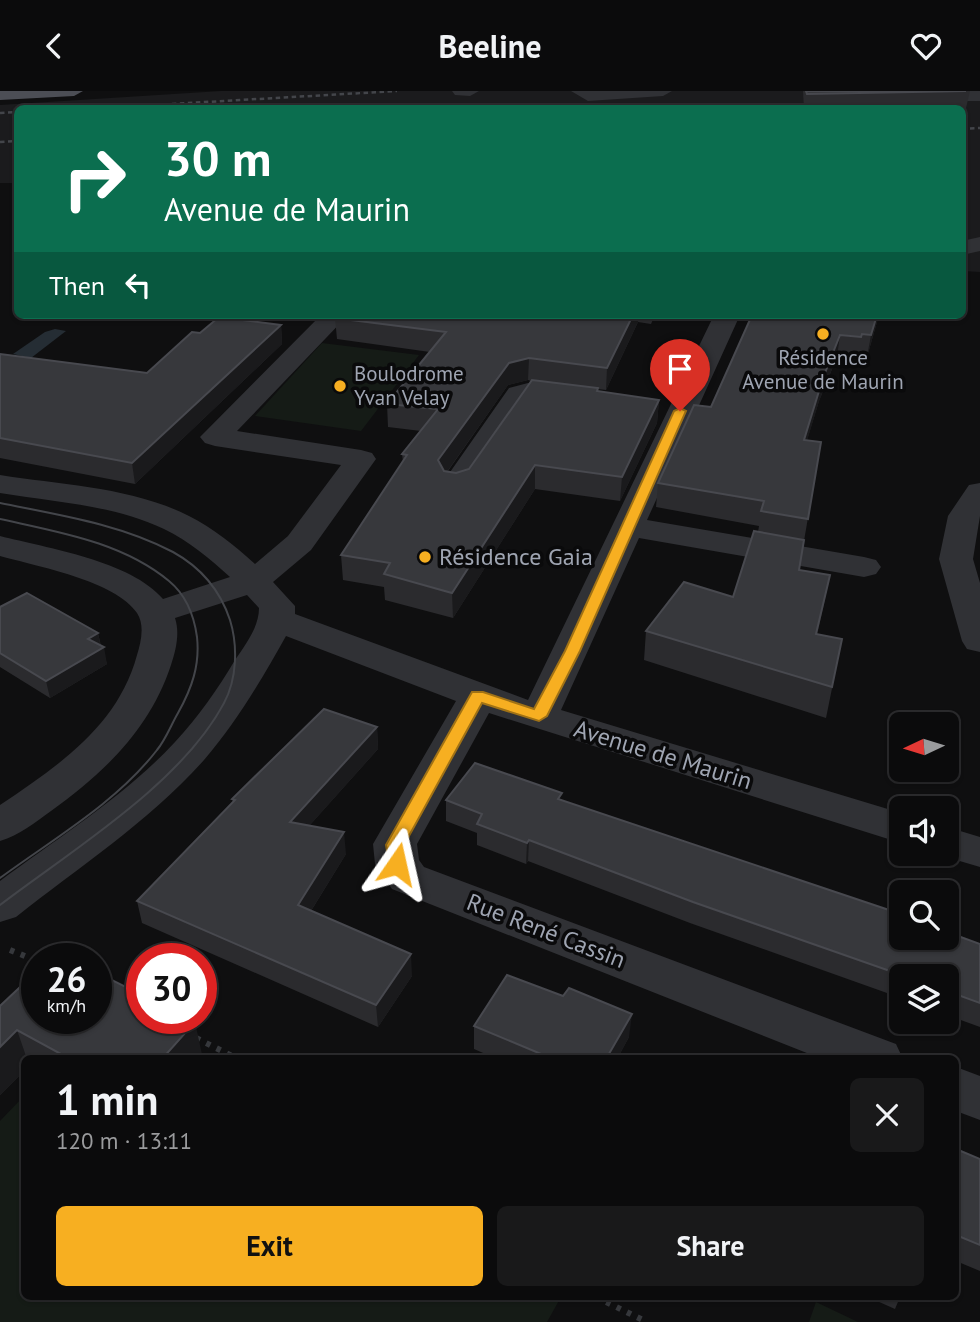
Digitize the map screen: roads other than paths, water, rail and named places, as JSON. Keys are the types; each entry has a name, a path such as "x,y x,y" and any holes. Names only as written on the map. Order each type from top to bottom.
{"main road":[{"path":"0,95 74,91"}],"street":[{"path":"461,91 470,91"},
{"path":"580,91 588,96 663,91"},
{"path":"869,91 877,96 980,96"},
{"path":"539,716 572,651 627,526 666,409 724,319"},
{"path":"158,624 189,603 252,579 291,552 361,459 215,437 329,321"},
{"path":"456,485 519,394 528,391 597,400"},
{"path":"0,484 106,502 178,523 252,579 276,606 277,620 204,732 177,763 139,798 0,905"},
{"path":"980,492 964,516 980,641"},
{"path":"627,526 864,567"},
{"path":"0,546 114,580 138,593 158,624 148,686 125,723 76,773 0,826"},
{"name":"Avenue de Maurin","path":"277,620 478,696 889,824"},
{"name":"Rue René Cassin","path":"478,696 395,845 397,864 408,878 868,1055"},
{"path":"959,846 980,852"},
{"path":"959,1090 980,1098"}],"tram line":[{"path":"0,503 111,527 153,542 183,558 209,581 221,599 230,620 235,651 232,684 224,703 205,733 181,761 123,814 0,905"},
{"path":"0,519 89,540 151,568 169,581 185,599 194,621 198,647 194,676 187,695 163,741 141,769 103,804 0,878"}],"railway":[{"path":"154,105 397,91"},
{"path":"0,113 14,112"},
{"path":"966,129 980,128"},
{"path":"0,142 14,141"}],"place":[{"name":"Résidence Avenue de Maurin","path":"823,334"},
{"name":"Boulodrome Yvan Velay","path":"340,386"},
{"name":"Résidence Gaia","path":"425,557"}]}
